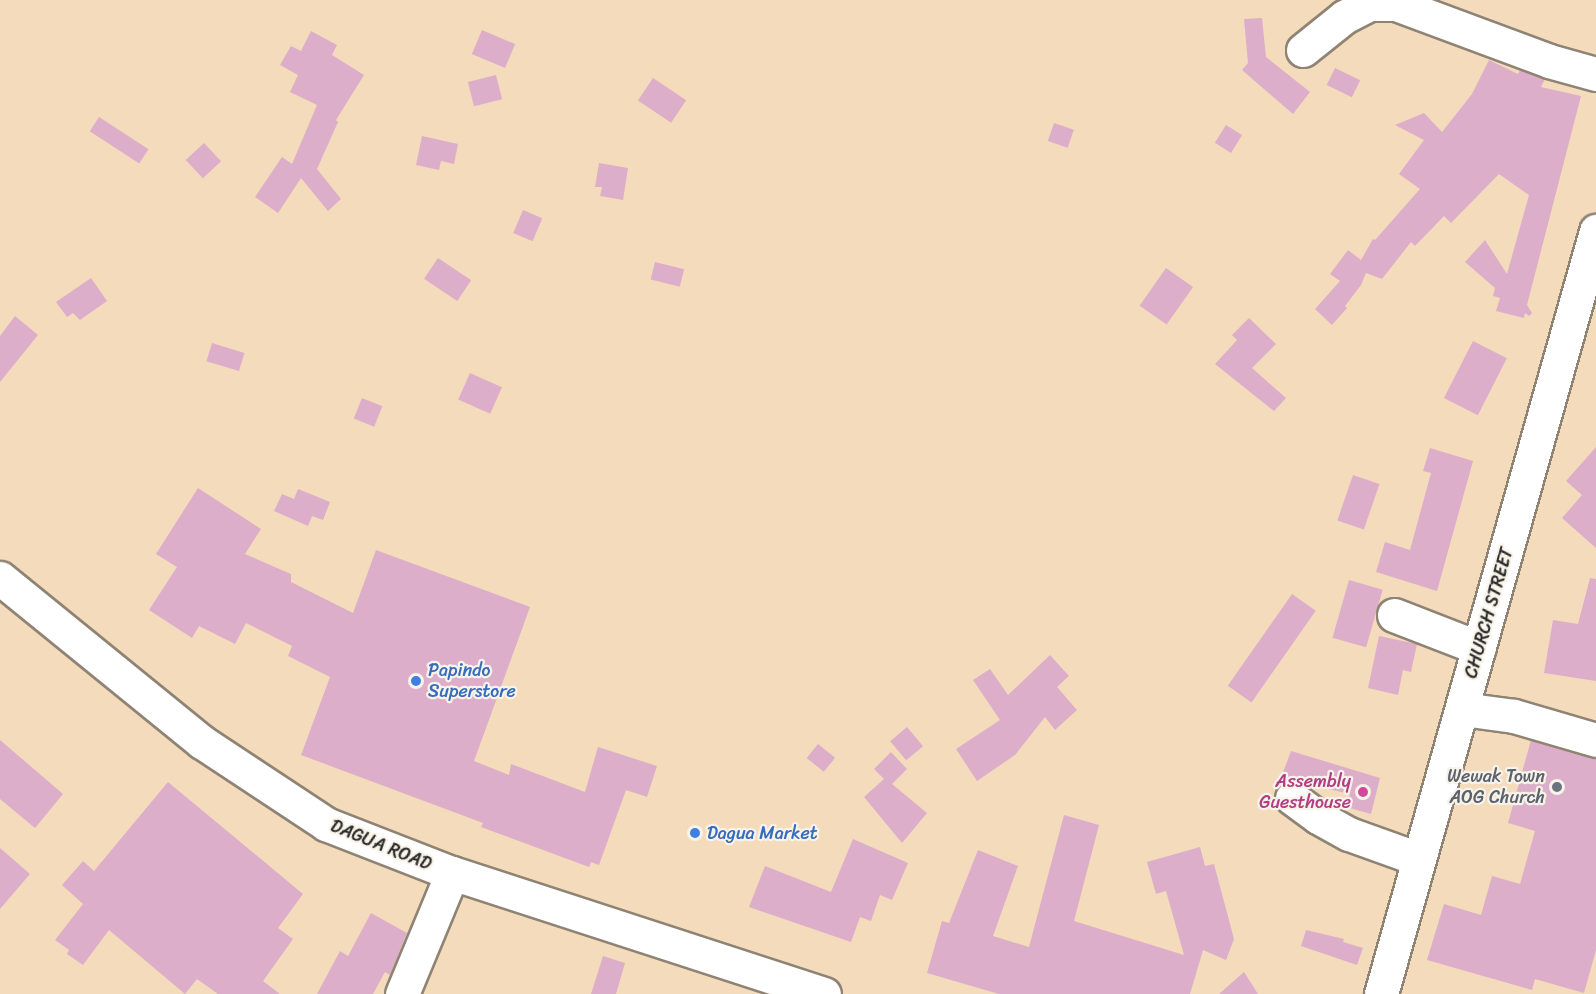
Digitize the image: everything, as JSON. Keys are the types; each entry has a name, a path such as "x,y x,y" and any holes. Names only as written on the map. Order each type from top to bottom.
{"street":[{"path":"1303,50 1344,17 1370,4 1396,4 1549,61 1596,74"},
{"name":"CHURCH STREET","path":"1381,994 1596,231"},
{"name":"DAGUA ROAD","path":"0,578 202,742 326,824 452,873 824,994"},
{"path":"1394,615 1479,648"},
{"path":"1462,709 1514,716 1596,740"},
{"path":"1293,798 1318,817 1349,834 1419,859"},
{"path":"402,994 452,873"}],"building":[{"path":"1262,18 1266,57 1310,92 1293,114 1242,70 1248,63 1244,19"},
{"path":"482,30 515,44 505,68 472,54"},
{"path":"311,31 337,45 332,55 364,75 336,120 338,122 317,169 341,199 328,211 301,178 278,213 255,197 282,157 292,164 317,105 290,92 298,75 280,65 291,46 301,51"},
{"path":"1489,60 1518,74 1520,70 1545,79 1541,87 1581,96 1527,305 1532,313 1529,316 1525,313 1524,318 1496,311 1500,298 1493,296 1495,288 1465,262 1485,240 1507,274 1529,195 1499,174 1451,223 1444,216 1415,246 1411,242 1382,279 1366,273 1361,285 1345,306 1347,308 1332,325 1315,309 1340,281 1330,274 1348,250 1361,260 1373,239 1375,240 1420,189 1399,174 1424,140 1395,125 1424,113 1442,132 1472,94"},
{"path":"1335,68 1360,80 1352,97 1327,85"},
{"path":"496,75 502,99 474,106 468,82"},
{"path":"653,78 686,100 671,123 638,100"},
{"path":"99,117 148,149 139,163 90,131"},
{"path":"1054,123 1074,130 1068,148 1048,141"},
{"path":"1226,125 1242,135 1231,153 1215,143"},
{"path":"422,136 458,144 454,164 441,161 439,170 416,165"},
{"path":"204,143 221,161 203,178 186,160"},
{"path":"599,163 628,168 623,200 600,196 602,187 595,187"},
{"path":"523,210 542,218 533,241 513,233"},
{"path":"438,258 471,280 457,301 424,279"},
{"path":"655,262 684,269 680,287 651,279"},
{"path":"1166,268 1193,287 1167,325 1140,306"},
{"path":"91,278 107,301 80,320 73,313 67,317 56,302"},
{"path":"15,316 38,335 0,382 0,336"},
{"path":"1249,318 1276,344 1252,368 1286,398 1274,411 1215,364 1237,340 1232,335"},
{"path":"1473,341 1507,358 1478,415 1444,398"},
{"path":"212,343 245,353 239,371 206,361"},
{"path":"470,373 502,387 490,414 458,399"},
{"path":"362,398 382,406 374,427 354,418"},
{"path":"1596,447 1596,548 1562,518 1582,495 1566,481"},
{"path":"1430,448 1473,461 1437,591 1376,572 1385,542 1410,550 1431,473 1423,471"},
{"path":"1353,475 1379,484 1364,530 1337,520"},
{"path":"198,488 261,529 245,554 291,574 291,582 353,613 376,550 530,607 474,761 509,775 511,764 585,792 598,747 657,766 647,797 626,790 599,865 591,862 589,867 481,827 483,823 301,755 330,677 288,656 292,646 246,623 235,644 199,626 192,638 149,610 177,567 156,554"},
{"path":"298,489 330,502 323,520 312,516 308,526 274,511 282,494 294,499"},
{"path":"1590,578 1596,579 1596,681 1544,673 1553,620 1578,624"},
{"path":"1349,580 1383,590 1366,647 1332,638"},
{"path":"1292,594 1316,611 1252,702 1228,686"},
{"path":"1379,636 1417,644 1411,672 1403,670 1398,695 1368,688"},
{"path":"1050,655 1069,676 1057,687 1077,710 1055,730 1045,717 1015,755 977,781 956,749 1000,720 973,680 990,669 1008,695"},
{"path":"907,727 923,746 906,760 890,741"},
{"path":"0,740 63,794 35,828 0,799"},
{"path":"1531,740 1596,758 1596,950 1584,993 1535,979 1532,990 1427,960 1444,904 1481,915 1492,876 1520,884 1535,831 1508,823"},
{"path":"818,744 835,758 824,772 807,758"},
{"path":"1291,751 1380,778 1371,814 1346,807 1350,794 1281,778"},
{"path":"891,752 907,769 892,784 927,813 902,843 864,797 884,779 874,769"},
{"path":"168,782 303,894 278,928 293,939 263,981 280,994 218,994 197,979 185,994 109,930 83,965 67,954 69,950 55,940 83,904 62,885 83,861 94,871"},
{"path":"1064,815 1099,825 1074,921 1184,955 1166,891 1156,894 1147,862 1200,847 1205,866 1214,864 1234,939 1226,960 1203,950 1190,994 999,994 927,973 942,921 949,923 978,850 1018,866 993,936 1029,947"},
{"path":"853,839 908,863 892,900 880,895 871,921 860,917 851,942 749,907 765,866 831,892"},
{"path":"0,848 30,874 0,909"},
{"path":"371,913 407,933 390,975 385,972 373,994 317,994 340,951 348,956"},
{"path":"1306,930 1344,939 1343,942 1363,948 1357,965 1301,946"},
{"path":"603,956 625,963 616,994 591,994"},
{"path":"1244,972 1258,994 1219,994"}],"place":[{"name":"Papindo Superstore","path":"416,681"},
{"name":"Wewak Town AOG Church","path":"1557,787"},
{"name":"Assembly Guesthouse","path":"1363,792"},
{"name":"Dagua Market","path":"695,833"}]}
